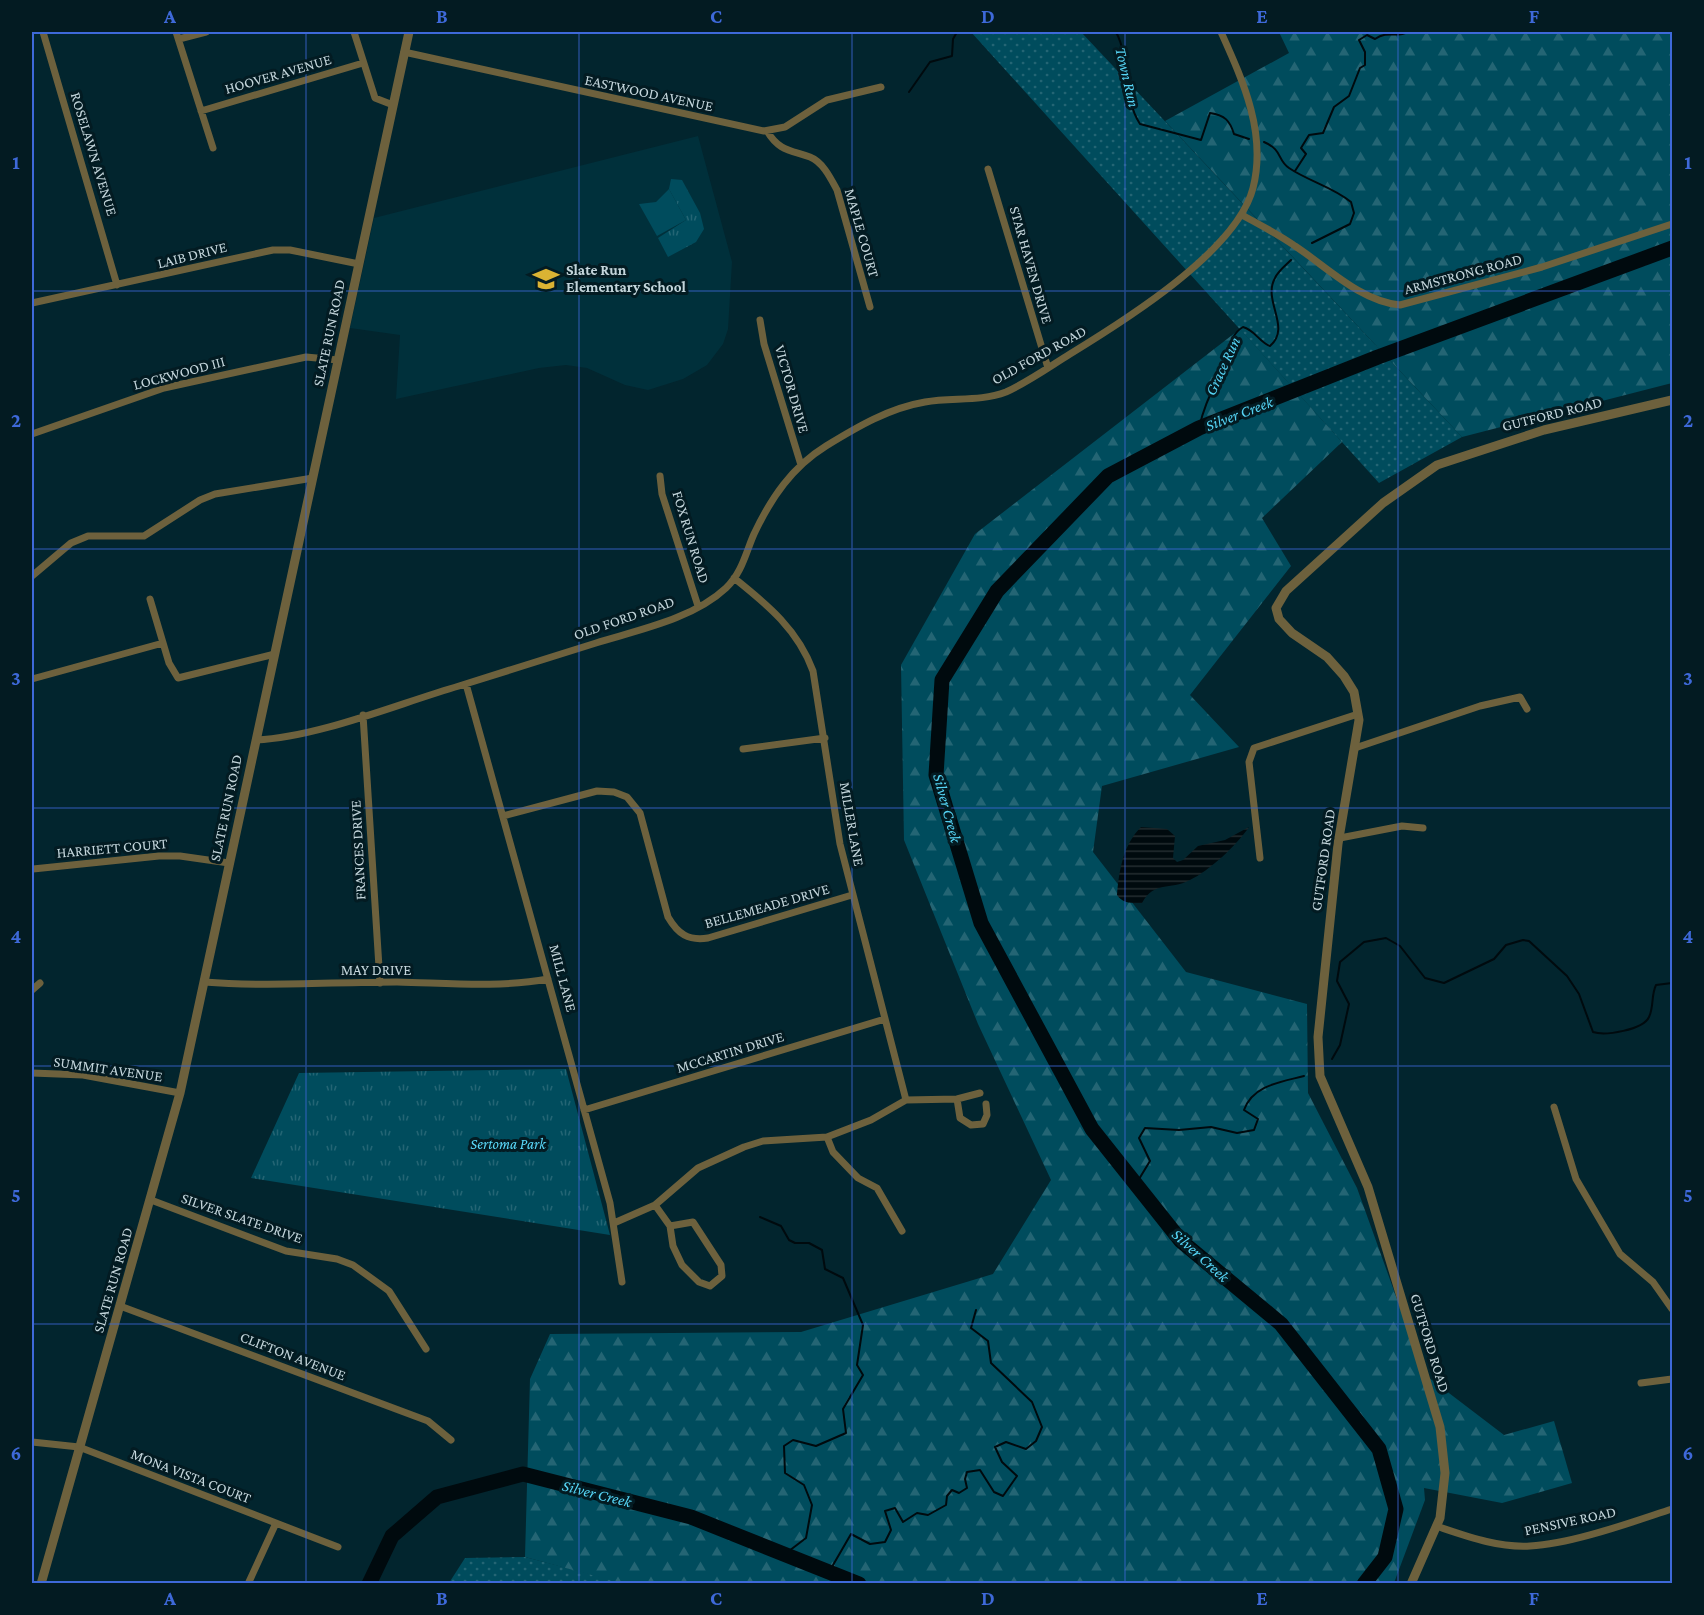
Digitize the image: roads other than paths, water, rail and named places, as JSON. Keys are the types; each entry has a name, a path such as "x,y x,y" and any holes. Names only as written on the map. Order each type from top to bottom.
{"street":[{"name":"ROSELAWN AVENUE","path":"43,32 117,285"},
{"path":"206,32 178,35 213,148"},
{"path":"354,32 375,98 393,105"},
{"name":"SLATE RUN ROAD","path":"41,1584 152,1200 180,1093 409,32"},
{"name":"OLD FORD ROAD","path":"256,740 290,737 466,684 646,627 698,606 721,592 734,578 774,498 801,465 824,447 878,416 922,402 993,396 1017,386 1118,325 1177,280 1223,238 1242,215 1254,182 1257,133 1254,118 1221,32"},
{"name":"EASTWOOD AVENUE","path":"405,52 767,131"},
{"name":"HOOVER AVENUE","path":"201,111 363,63"},
{"path":"767,131 785,127 826,100 881,87"},
{"name":"MAPLE COURT","path":"767,131 779,147 811,157 830,177 837,190 870,307"},
{"name":"STAR HAVEN DRIVE","path":"988,169 1048,368"},
{"name":"ARMSTRONG ROAD","path":"1242,215 1295,246 1353,287 1386,302 1400,305 1542,267 1672,224"},
{"name":"LAIB DRIVE","path":"32,303 273,250 290,250 359,264"},
{"name":"VICTOR DRIVE","path":"760,320 764,344 801,465"},
{"name":"LOCKWOOD III","path":"32,434 164,388 306,357 338,360"},
{"name":"GUTFORD ROAD","path":"1411,1584 1436,1526 1445,1473 1440,1427 1368,1187 1320,1076 1318,1037 1340,838 1355,748 1358,714 1354,692 1344,676 1327,657 1292,633 1279,619 1276,608 1286,591 1383,503 1437,465 1544,429 1672,400"},
{"name":"FOX RUN ROAD","path":"660,476 662,494 698,606"},
{"path":"32,576 71,543 88,536 144,536 200,500 215,494 313,478"},
{"name":"MILLER LANE","path":"734,578 768,607 799,639 813,671 840,844 906,1100"},
{"path":"150,599 173,674 178,678 275,654"},
{"path":"32,679 163,643"},
{"name":"MILL LANE","path":"466,684 614,1223 622,1282"},
{"path":"1355,748 1461,712 1520,697 1527,709"},
{"path":"1260,858 1249,762 1254,748 1358,714"},
{"name":"FRANCES DRIVE","path":"363,715 380,982"},
{"path":"743,749 825,738"},
{"name":"BELLEMEADE DRIVE","path":"503,816 597,791 614,792 627,797 640,813 668,917 677,930 688,938 708,938 852,895"},
{"path":"1340,838 1402,826 1423,828"},
{"name":"HARRIETT COURT","path":"33,869 159,856 180,856 229,863"},
{"name":"MAY DRIVE","path":"204,982 249,986 380,982 482,984 548,979"},
{"path":"32,990 40,983"},
{"name":"MCCARTIN DRIVE","path":"584,1110 885,1019"},
{"name":"SUMMIT AVENUE","path":"32,1073 83,1076 180,1093"},
{"path":"614,1223 655,1205 684,1179 719,1156 763,1141 826,1137 871,1120 906,1100 957,1099 980,1093"},
{"path":"957,1099 960,1118 971,1125 983,1124 987,1114 986,1104"},
{"path":"1554,1107 1576,1179 1615,1246 1620,1254 1653,1282 1672,1309"},
{"path":"826,1137 833,1152 858,1178 877,1188 902,1231"},
{"name":"SILVER SLATE DRIVE","path":"152,1200 286,1251 337,1259 353,1265 389,1292 426,1349"},
{"path":"655,1205 670,1226 673,1246 682,1265 705,1285 717,1282 722,1276 721,1265 693,1222 670,1226"},
{"name":"CLIFTON AVENUE","path":"120,1306 428,1421 451,1440"},
{"path":"1641,1383 1672,1379"},
{"name":"MONA VISTA COURT","path":"32,1442 79,1447 338,1547"},
{"name":"PENSIVE ROAD","path":"1436,1526 1473,1538 1531,1546 1596,1533 1672,1509"},
{"path":"248,1584 276,1523"}],"waterway":[{"path":"909,92 930,62 952,56 953,39 957,32"},
{"name":"Town Run","path":"1116,32 1124,54 1131,102 1140,124 1201,140 1210,113 1226,119 1234,134 1249,139"},
{"name":"Grace Run","path":"1295,171 1306,154 1301,148 1309,135 1323,133 1334,107 1349,96 1360,68 1365,65 1365,52 1359,40 1367,35 1375,39 1384,35 1408,32"},
{"name":"Grace Run","path":"1264,142 1274,148 1289,168 1351,202 1354,213 1350,224 1312,243"},
{"name":"Silver Creek","path":"1364,1584 1385,1557 1396,1509 1379,1449 1281,1324 1181,1241 1092,1129 981,923 936,775 942,680 997,591 1108,476 1199,428 1378,357 1672,248"},
{"name":"Grace Run","path":"1199,428 1230,344 1238,330 1243,327 1270,346 1276,339 1278,322 1272,287 1278,273 1291,260"},
{"path":"1332,1059 1340,1045 1349,1004 1337,981 1340,962 1364,942 1386,938 1400,946 1425,978 1444,983 1494,959 1506,945 1523,940 1529,941 1567,976 1579,994 1593,1032 1599,1033 1632,1029 1645,1022 1651,1013 1656,985 1672,983"},
{"path":"1136,1184 1150,1161 1139,1138 1145,1128 1179,1130 1211,1127 1237,1133 1254,1130 1258,1119 1244,1110 1254,1095 1269,1086 1304,1076"},
{"path":"760,1217 781,1226 789,1240 795,1243 809,1243 822,1250 825,1269 843,1278 863,1325 857,1365 863,1375 843,1409 846,1433 816,1446 793,1440 784,1446 785,1473 804,1485 812,1505 806,1538 785,1554"},
{"path":"829,1572 851,1534 870,1544 885,1542 891,1530 885,1511 895,1508 903,1522 917,1513 928,1515 946,1505 947,1496 952,1490 959,1493 967,1488 965,1479 967,1472 980,1470 994,1492 1003,1496 1017,1476 1002,1462 995,1447 1006,1442 1026,1449 1036,1441 1042,1427 1032,1402 991,1363 988,1341 971,1328 976,1310"},
{"name":"Silver Creek","path":"369,1584 392,1536 437,1497 523,1474 691,1517 859,1584"}],"place":[{"name":"Slate Run Elementary School","path":"546,279"}],"park label":[{"name":"Sertoma Park","path":"508,1144"}]}
